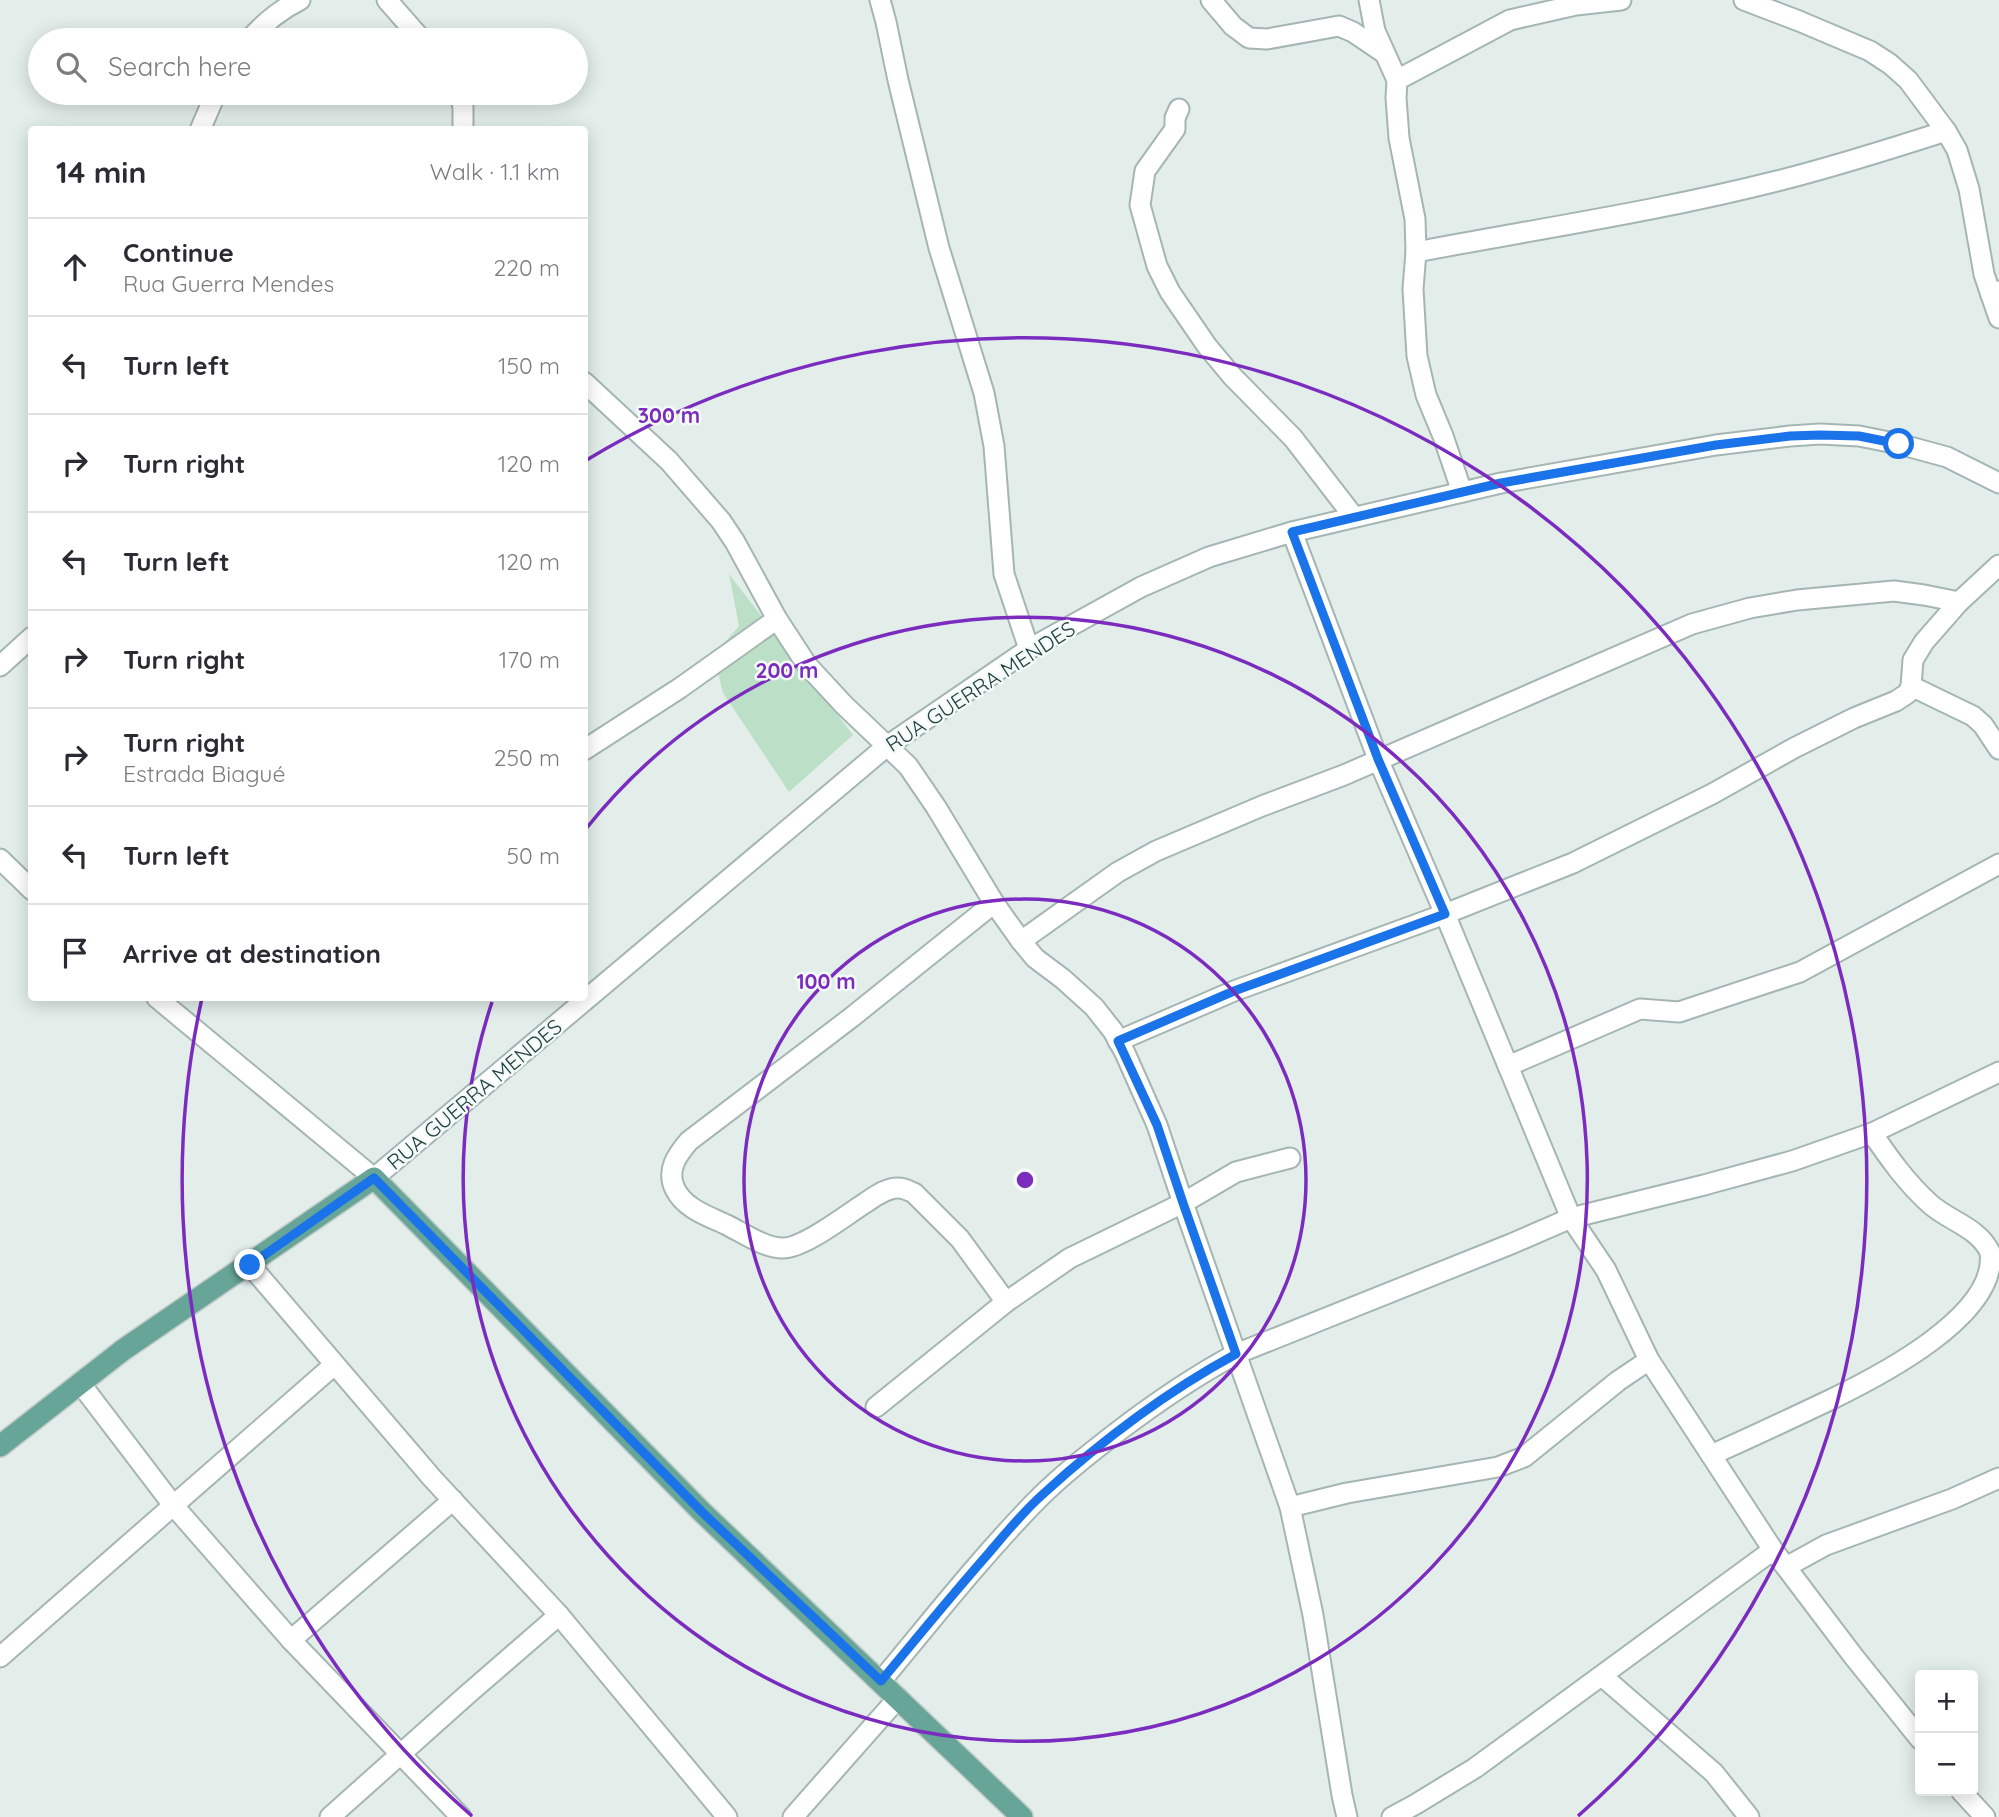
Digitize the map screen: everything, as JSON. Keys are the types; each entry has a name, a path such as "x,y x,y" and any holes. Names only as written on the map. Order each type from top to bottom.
{"main road":[{"path":"0,1446 124,1350 374,1178 702,1512 1022,1817"}],"street":[{"path":"260,28 300,0"},
{"path":"387,0 412,28"},
{"path":"880,0 939,248 984,393 994,446 1004,574 1029,649"},
{"path":"1211,0 1233,26 1249,38 1267,39 1339,26 1386,54"},
{"path":"1368,0 1375,31 1397,80 1399,138 1415,219 1413,289 1417,356 1426,395 1462,492"},
{"path":"1397,80 1510,20 1576,5 1620,0"},
{"path":"1744,0 1870,51 1908,80 1957,150 1969,188 1977,241 1995,293 1999,318"},
{"path":"202,126 211,105"},
{"path":"462,105 463,126"},
{"path":"1179,109 1175,118 1175,129 1145,171 1140,205 1157,266 1170,292 1207,346 1232,376 1293,438 1354,517"},
{"path":"1416,252 1647,209 1776,181 1946,131"},
{"path":"588,386 669,461 721,521 807,665 844,705 908,766 1021,942 1035,958 1094,1007 1118,1041 1157,1125 1290,1507 1313,1615 1342,1795 1348,1817"},
{"name":"RUA GUERRA MENDES","path":"588,998 887,746 1029,649 1141,587 1209,557 1292,532 1501,483 1716,445 1790,436 1859,436 1899,444 1947,457 1999,482"},
{"path":"1292,532 1378,759 1570,1218 1606,1270 1649,1360 1773,1550 1915,1733"},
{"path":"1118,1041 1234,991 1445,914 1573,863 1712,794 1794,748 1854,718 1896,701 1908,692 1911,686 1913,660 1917,651 1959,602 1999,565"},
{"path":"1021,942 1118,872 1156,851 1344,775 1692,624 1750,608 1797,600 1894,591 1959,602"},
{"path":"588,747 680,688 777,618"},
{"path":"0,666 28,641"},
{"path":"1911,686 1973,716 1983,725 1999,750"},
{"path":"0,859 28,886"},
{"path":"1508,1066 1640,1009 1679,1012 1800,972 1999,864"},
{"path":"994,903 861,1010 689,1141 674,1161 671,1174 679,1195 695,1210 779,1248 793,1246 814,1237 879,1194 899,1188 914,1193 960,1239 1006,1302"},
{"path":"161,1001 374,1178"},
{"name":"RUA GUERRA MENDES","path":"374,1178 584,1001"},
{"path":"881,1681 970,1574 1040,1497 1089,1453 1141,1414 1236,1354 1570,1218 1792,1161 1872,1132 1999,1072"},
{"path":"1712,1455 1885,1373 1933,1346 1968,1318 1991,1286 1994,1266 1983,1242 1973,1231 1930,1205 1895,1167 1872,1132"},
{"path":"876,1407 1006,1302 1070,1258 1183,1203 1236,1172 1290,1158"},
{"path":"250,1265 453,1500 559,1615 727,1817"},
{"path":"1290,1507 1347,1493 1512,1463 1524,1457 1618,1381 1649,1360"},
{"path":"0,1657 334,1365"},
{"path":"80,1383 173,1505 291,1640 461,1817"},
{"path":"1786,1567 1826,1545 1952,1499 1999,1478"},
{"path":"291,1640 453,1500"},
{"path":"1392,1817 1475,1768 1773,1550"},
{"path":"330,1817 559,1615"},
{"path":"1602,1676 1714,1773 1749,1817"},
{"path":"793,1817 898,1698"},
{"path":"1965,1796 1984,1817"}],"green space":[{"path":"729,574 853,735 789,792 723,693 714,655 739,626"}],"route":[{"path":"250,1265 374,1178 702,1512 881,1681 970,1574 1040,1497 1089,1453 1141,1414 1205,1371 1236,1354 1157,1125 1118,1041 1234,991 1445,914 1378,759 1292,532 1501,483 1716,445 1820,435 1859,436 1899,444"}]}
